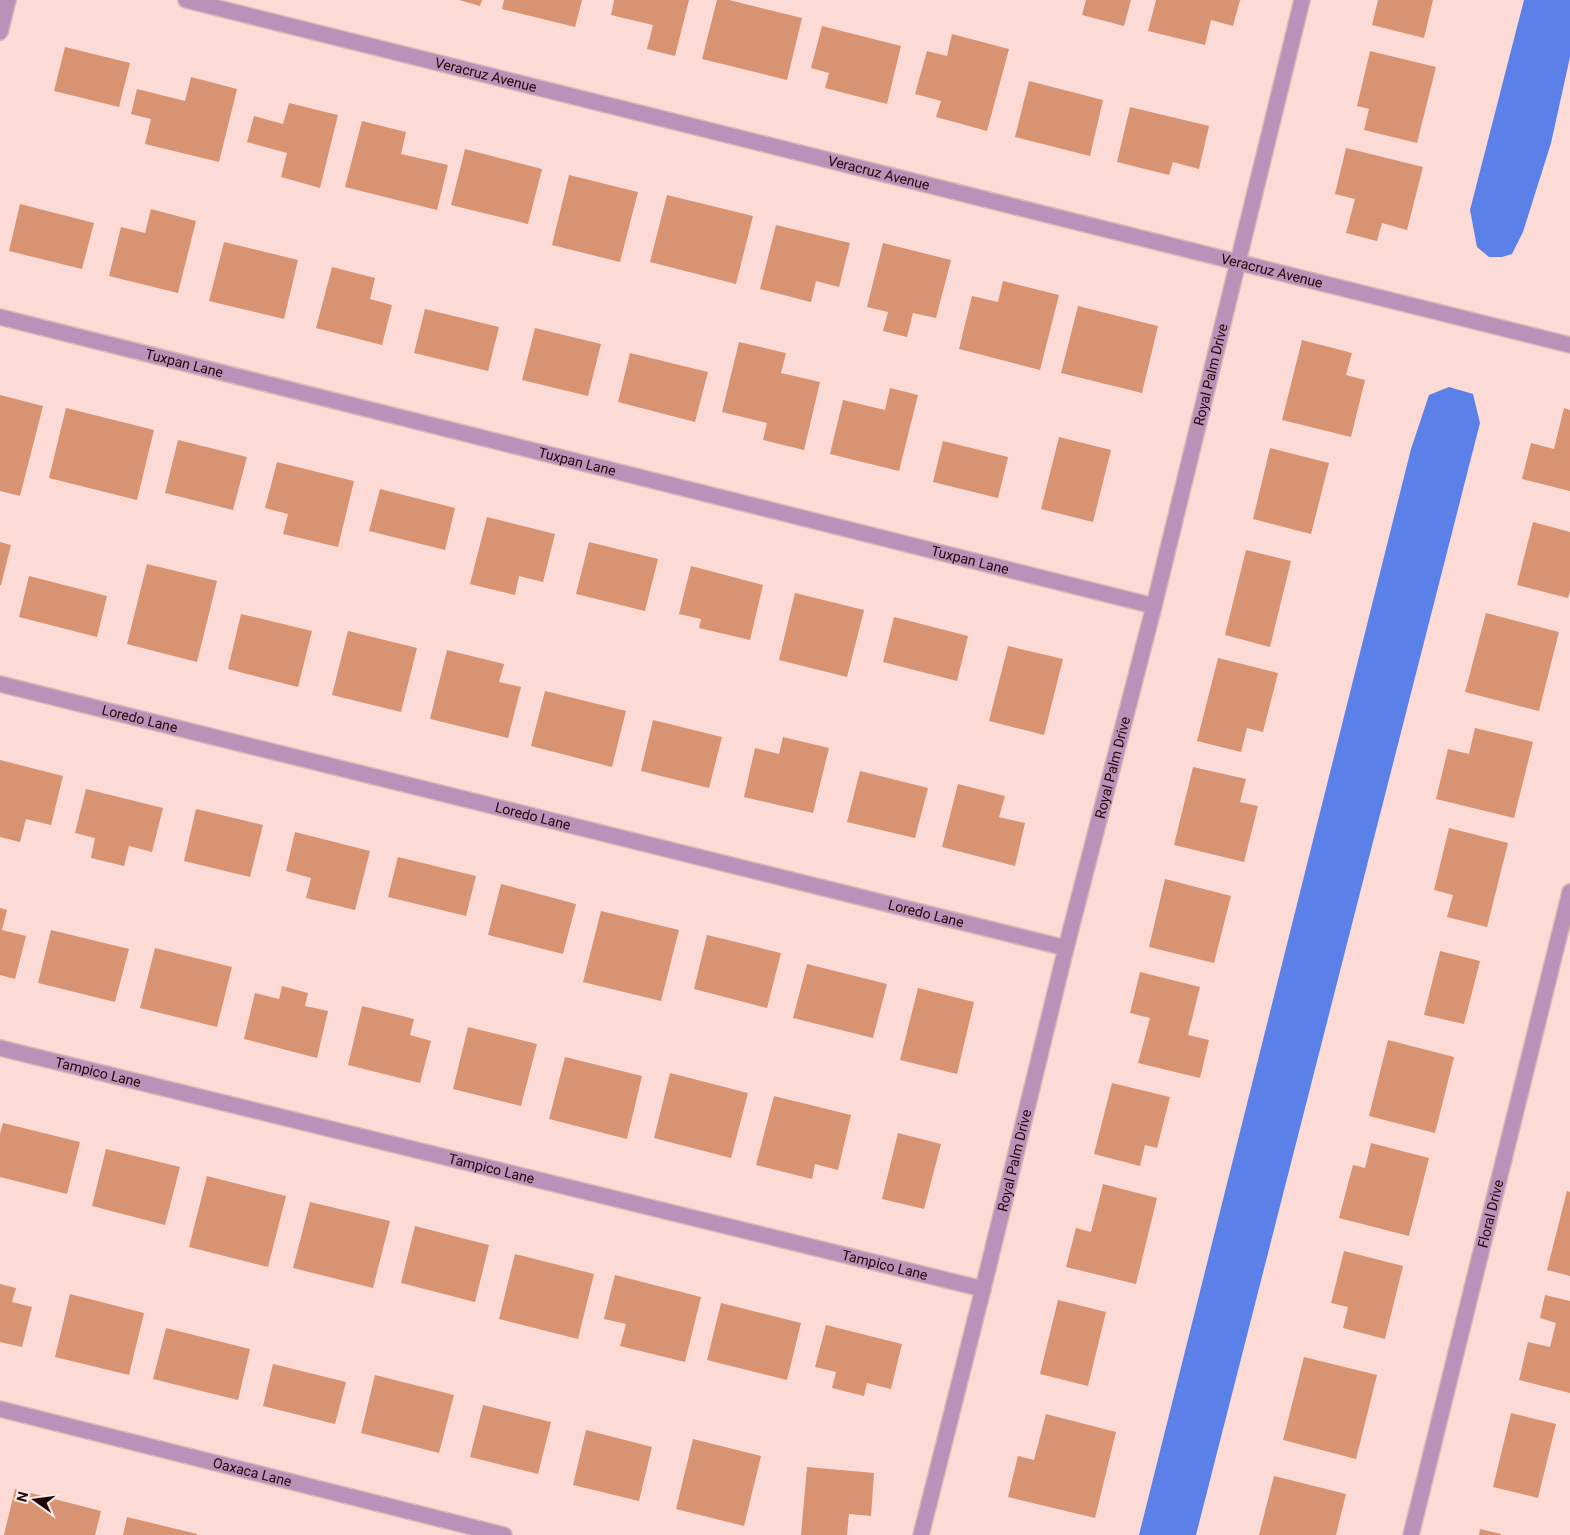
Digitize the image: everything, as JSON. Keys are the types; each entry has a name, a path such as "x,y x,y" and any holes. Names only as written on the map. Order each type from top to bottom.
{"street":[{"path":"0,32 8,0"},
{"name":"Veracruz Avenue","path":"186,0 1570,345"},
{"name":"Royal Palm Drive","path":"921,1535 1066,948 1154,606 1302,0"},
{"name":"Tuxpan Lane","path":"0,318 1154,606"},
{"name":"Loredo Lane","path":"0,684 1066,948"},
{"name":"Floral Drive","path":"1411,1535 1570,892"},
{"name":"Tampico Lane","path":"0,1048 983,1289"},
{"name":"Oaxaca Lane","path":"0,1409 504,1535"}],"water":[{"path":"1524,0 1570,0 1570,57 1551,143 1523,232 1512,254 1502,257 1489,257 1477,247 1470,210"},
{"path":"1449,387 1473,394 1480,423 1196,1535 1139,1535 1411,449 1429,395"}],"building":[{"path":"459,0 482,0 480,6"},
{"path":"504,0 582,0 575,27 502,9"},
{"path":"614,0 689,0 675,56 647,49 653,25 611,15"},
{"path":"717,0 729,0 802,18 787,80 702,59"},
{"path":"1086,0 1131,0 1124,26 1082,15"},
{"path":"1156,0 1240,0 1233,26 1211,20 1205,45 1148,31"},
{"path":"1378,0 1433,0 1424,38 1372,25"},
{"path":"822,26 901,46 887,104 825,88 829,73 811,68"},
{"path":"952,34 1009,49 987,131 936,117 941,101 915,94 927,51 947,56"},
{"path":"65,47 130,63 119,107 54,91"},
{"path":"1370,51 1436,67 1417,143 1364,130 1369,109 1357,106"},
{"path":"191,77 237,89 219,162 145,144 151,119 131,114 137,89 185,101"},
{"path":"1029,81 1103,100 1090,156 1015,137"},
{"path":"289,103 338,115 320,188 281,177 287,153 247,142 254,116 283,124"},
{"path":"1130,107 1209,126 1199,169 1173,162 1169,175 1117,162"},
{"path":"362,121 406,132 401,154 448,165 437,210 345,187"},
{"path":"1346,148 1423,167 1407,230 1382,223 1377,241 1346,233 1355,199 1335,194"},
{"path":"465,149 542,169 528,224 451,205"},
{"path":"569,175 638,192 620,262 552,245"},
{"path":"667,195 753,216 736,284 650,262"},
{"path":"20,204 94,223 82,269 9,251"},
{"path":"151,209 196,221 178,293 109,276 121,227 145,233"},
{"path":"776,225 850,243 839,287 816,281 811,302 760,289"},
{"path":"224,242 298,260 284,319 209,301"},
{"path":"883,243 951,260 936,318 913,313 907,337 883,331 888,312 867,307"},
{"path":"332,267 375,278 370,299 392,305 382,345 316,328"},
{"path":"1003,281 1059,295 1040,370 959,349 972,296 998,302"},
{"path":"1078,306 1158,326 1142,393 1061,373"},
{"path":"425,309 499,327 488,371 414,353"},
{"path":"535,328 601,344 588,396 522,380"},
{"path":"1302,340 1352,353 1346,375 1365,380 1351,437 1282,420"},
{"path":"739,342 786,353 781,373 820,382 804,450 763,440 767,423 722,412"},
{"path":"630,353 708,372 695,422 618,402"},
{"path":"890,388 918,395 899,471 830,454 843,400 885,410"},
{"path":"0,395 43,406 20,496 0,491"},
{"path":"66,408 154,430 137,500 49,478"},
{"path":"1564,408 1570,410 1570,491 1522,479 1531,443 1554,449"},
{"path":"1059,437 1111,450 1093,522 1041,509"},
{"path":"178,440 247,457 233,510 165,493"},
{"path":"943,441 1008,457 998,498 933,482"},
{"path":"1270,448 1329,463 1311,534 1253,519"},
{"path":"277,462 354,481 338,547 283,534 288,514 265,508"},
{"path":"380,489 455,508 445,550 369,531"},
{"path":"487,517 555,534 543,582 519,576 515,595 470,584"},
{"path":"1533,522 1570,532 1570,591 1568,598 1517,585"},
{"path":"0,542 11,545 1,585 0,585"},
{"path":"589,542 658,559 645,611 576,594"},
{"path":"1246,550 1291,561 1270,647 1225,635"},
{"path":"147,564 217,581 197,662 127,644"},
{"path":"691,566 763,585 750,640 699,628 701,619 679,614"},
{"path":"29,576 107,596 97,637 19,617"},
{"path":"795,593 864,610 847,677 779,660"},
{"path":"1486,613 1559,632 1539,711 1465,692"},
{"path":"241,614 312,631 298,687 228,669"},
{"path":"894,617 968,636 957,681 883,662"},
{"path":"348,631 417,648 401,712 332,695"},
{"path":"1008,646 1063,659 1044,735 989,721"},
{"path":"447,650 504,664 499,682 521,687 508,738 430,719"},
{"path":"1218,658 1278,673 1263,732 1247,728 1241,752 1197,741"},
{"path":"545,691 626,711 612,767 531,746"},
{"path":"653,720 722,737 709,788 641,771"},
{"path":"1475,728 1533,742 1514,818 1436,799 1448,749 1469,754"},
{"path":"783,737 829,748 813,813 744,797 755,748 779,754"},
{"path":"0,760 63,776 51,825 26,819 20,842 0,837"},
{"path":"1193,767 1246,779 1240,802 1258,806 1244,862 1174,845"},
{"path":"860,771 928,788 915,838 847,822"},
{"path":"958,784 1005,796 999,817 1025,823 1015,866 942,847"},
{"path":"86,789 163,808 152,852 129,846 124,866 91,858 95,838 75,833"},
{"path":"196,809 263,825 250,877 184,861"},
{"path":"1449,828 1508,843 1487,927 1447,917 1453,895 1434,890"},
{"path":"295,832 370,851 355,910 306,898 311,878 286,871"},
{"path":"398,857 476,876 466,916 388,897"},
{"path":"1165,879 1231,896 1214,963 1149,947"},
{"path":"501,884 576,904 563,954 488,935"},
{"path":"0,908 7,910 2,930 26,936 15,979 0,975"},
{"path":"601,911 679,930 661,1001 583,982"},
{"path":"51,930 129,949 115,1002 38,983"},
{"path":"707,935 781,953 767,1008 694,989"},
{"path":"155,948 232,967 217,1027 140,1008"},
{"path":"1440,951 1480,961 1464,1024 1424,1015"},
{"path":"807,964 887,984 873,1038 793,1018"},
{"path":"1140,972 1200,987 1188,1035 1209,1040 1200,1078 1138,1063 1150,1018 1130,1013"},
{"path":"282,986 308,993 305,1006 328,1011 317,1058 244,1039 255,993 279,999"},
{"path":"918,988 974,1002 957,1074 900,1060"},
{"path":"362,1006 414,1019 410,1035 431,1041 420,1083 348,1065"},
{"path":"468,1027 537,1044 521,1106 453,1089"},
{"path":"1388,1040 1454,1057 1435,1133 1369,1116"},
{"path":"565,1057 642,1076 627,1139 549,1119"},
{"path":"670,1073 748,1093 731,1158 654,1138"},
{"path":"1112,1083 1170,1097 1157,1148 1145,1145 1140,1166 1094,1154"},
{"path":"774,1096 851,1115 838,1170 815,1164 812,1179 756,1165"},
{"path":"3,1123 80,1142 67,1194 0,1177 0,1134"},
{"path":"898,1133 941,1144 924,1209 882,1199"},
{"path":"1371,1143 1429,1158 1409,1236 1339,1218 1353,1165 1365,1168"},
{"path":"106,1149 180,1167 165,1225 92,1206"},
{"path":"207,1176 286,1196 268,1267 189,1247"},
{"path":"1103,1184 1157,1198 1136,1284 1066,1267 1076,1228 1091,1232"},
{"path":"1567,1191 1570,1192 1570,1276 1547,1270"},
{"path":"310,1202 390,1221 373,1288 293,1268"},
{"path":"415,1226 489,1245 475,1302 401,1283"},
{"path":"1344,1251 1403,1266 1385,1339 1343,1328 1348,1307 1331,1303"},
{"path":"515,1254 594,1274 578,1339 499,1319"},
{"path":"615,1275 701,1297 685,1362 620,1346 626,1324 604,1319"},
{"path":"0,1284 16,1288 12,1302 32,1307 22,1347 0,1342"},
{"path":"70,1294 144,1313 129,1375 55,1357"},
{"path":"1545,1295 1570,1301 1570,1393 1519,1380 1528,1342 1550,1347 1556,1323 1540,1318"},
{"path":"1058,1300 1106,1312 1088,1386 1040,1374"},
{"path":"721,1303 801,1323 787,1380 707,1360"},
{"path":"826,1325 902,1344 891,1389 867,1383 864,1396 832,1388 836,1372 815,1367"},
{"path":"166,1328 250,1349 238,1400 153,1379"},
{"path":"1304,1357 1377,1375 1356,1459 1283,1440"},
{"path":"273,1364 346,1382 335,1424 263,1406"},
{"path":"375,1375 454,1395 439,1453 361,1433"},
{"path":"483,1405 551,1422 538,1474 470,1457"},
{"path":"1511,1413 1556,1424 1538,1498 1493,1487"},
{"path":"1046,1414 1116,1432 1095,1518 1008,1497 1018,1456 1034,1460"},
{"path":"586,1430 652,1447 639,1501 573,1485"},
{"path":"693,1439 761,1456 744,1526 676,1509"},
{"path":"807,1467 874,1473 871,1516 849,1514 847,1535 801,1535"},
{"path":"1274,1476 1346,1494 1336,1535 1259,1535"},
{"path":"15,1489 101,1511 95,1535 4,1535"},
{"path":"127,1517 197,1534 197,1535 123,1535"},
{"path":"1480,1529 1501,1534 1501,1535 1479,1535"}]}
